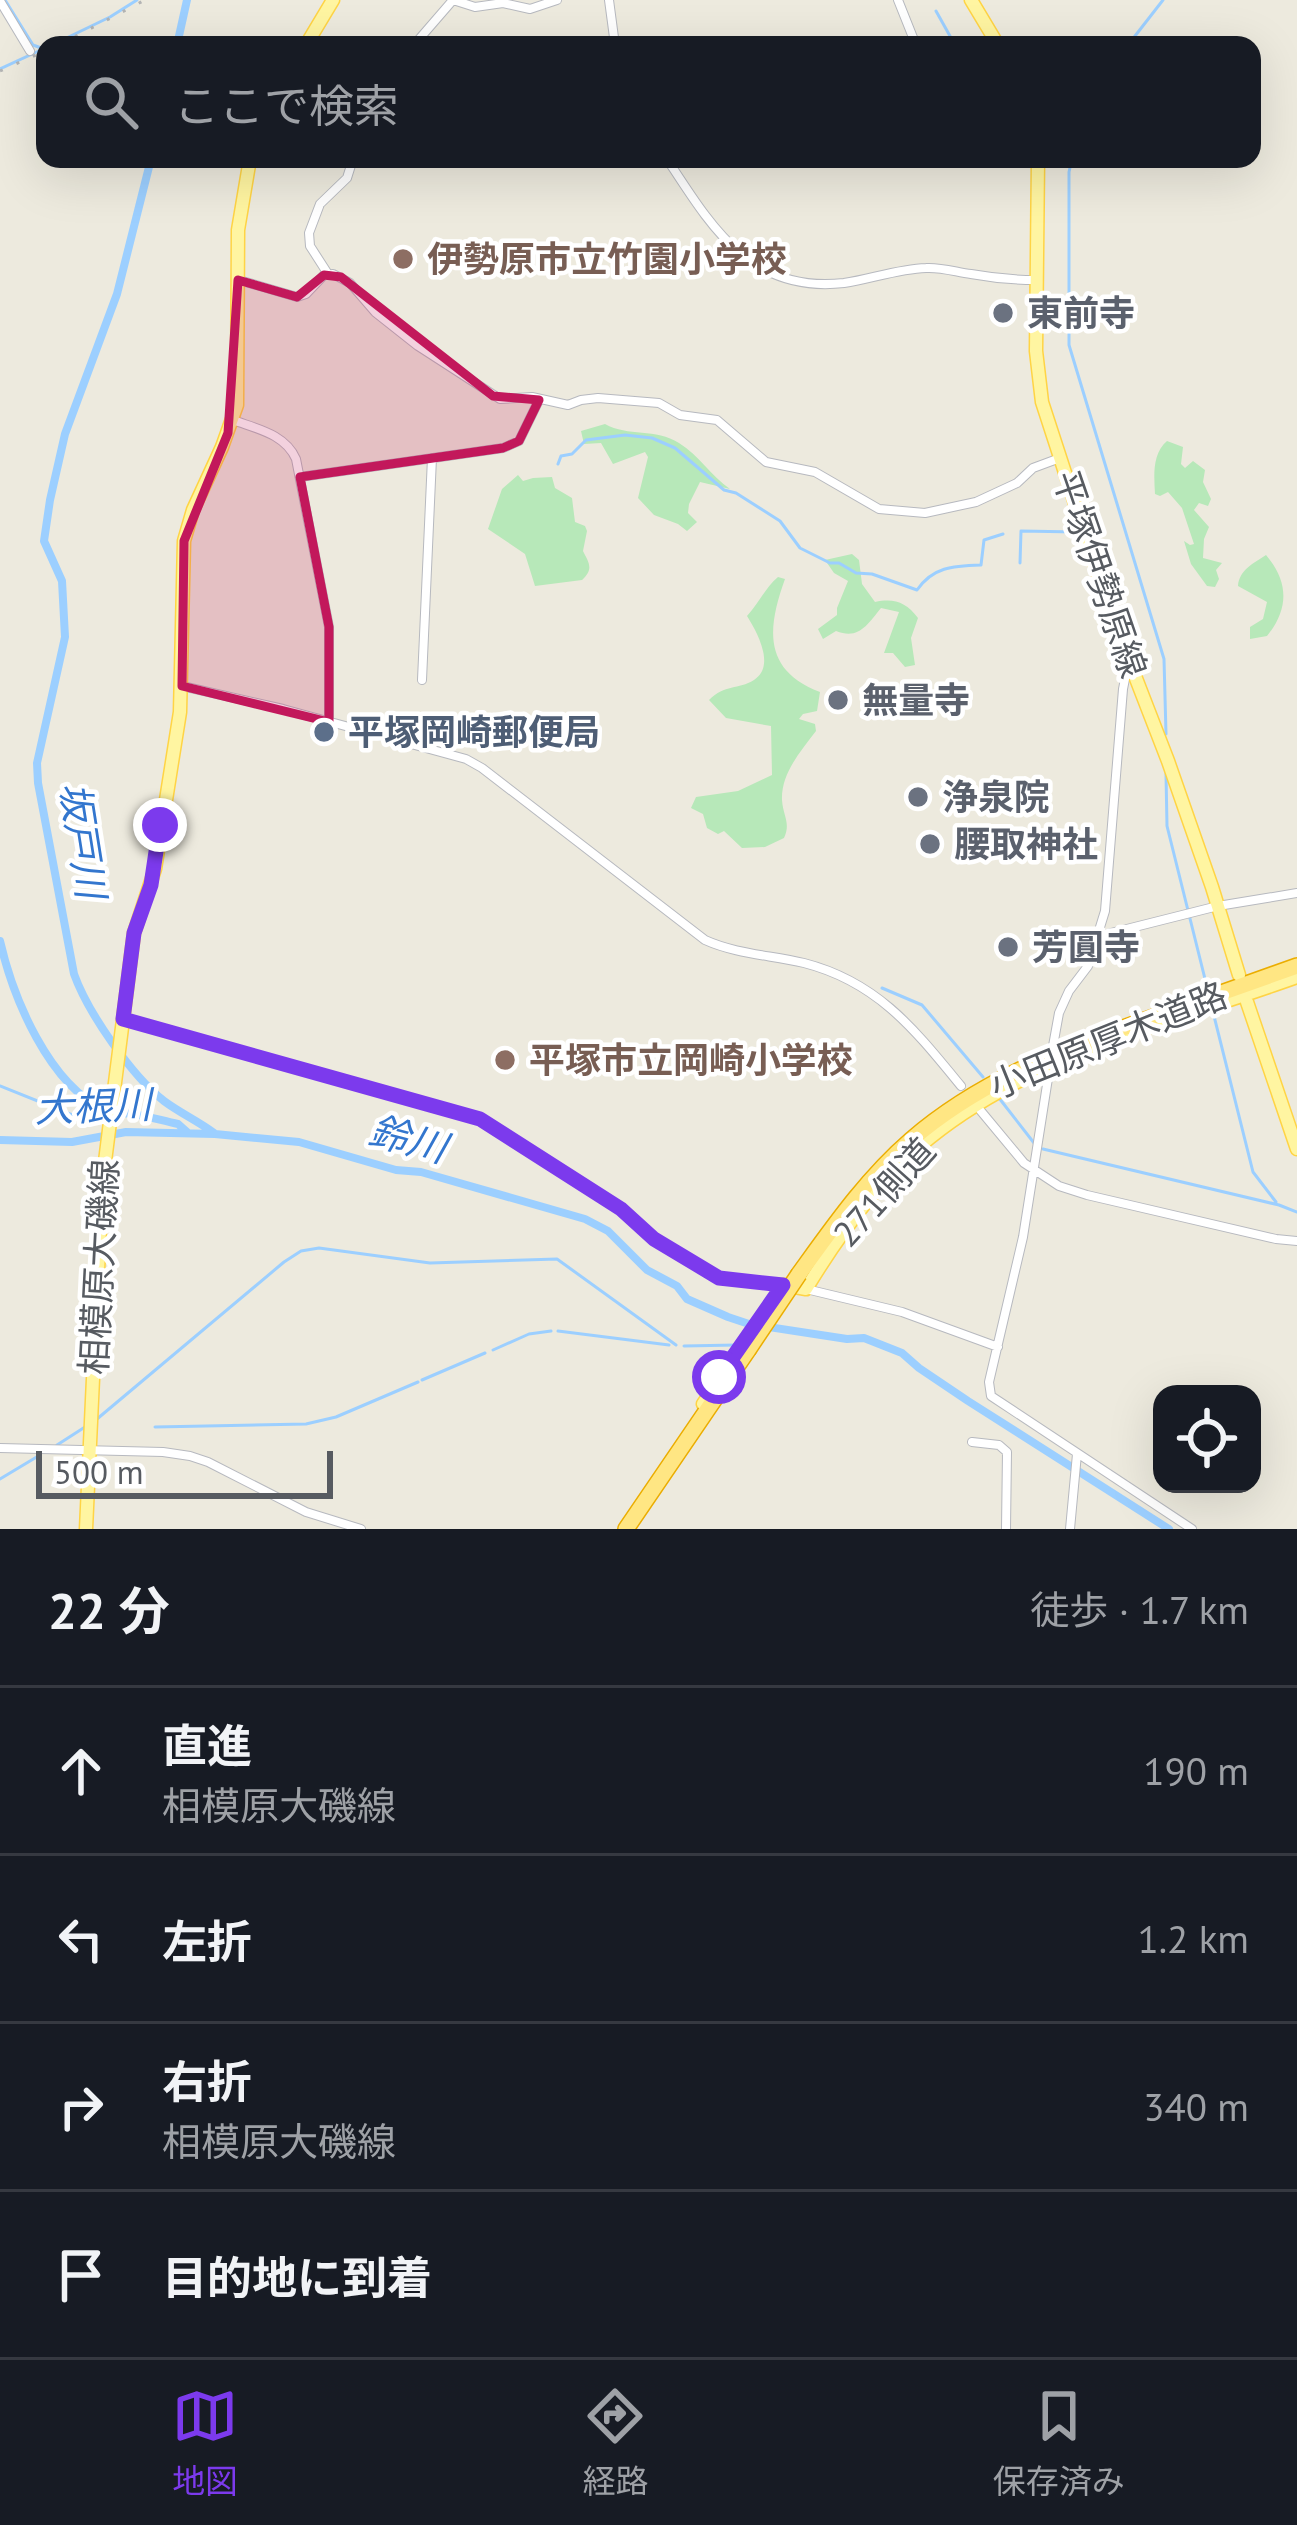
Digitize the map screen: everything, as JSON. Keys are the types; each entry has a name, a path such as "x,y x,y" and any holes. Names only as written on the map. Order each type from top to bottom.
{"highway":[{"name":"小田原厚木道路","path":"628,1529 747,1350 875,1182 911,1146 965,1105 1047,1063 1297,969"}],"main road":[{"path":"311,36 333,0"},
{"path":"970,0 992,36"},
{"name":"相模原大磯線","path":"86,1529 106,1144 134,933 154,869 178,728 184,541 233,420 238,393 238,219 248,168"},
{"name":"平塚伊勢原線","path":"1038,168 1038,380 1044,410 1240,978"},
{"path":"747,1350 768,1307 847,1198 927,1118 984,1082 1057,1047 1240,978 1297,969"},
{"path":"1296,1146 1288,1109 1246,998 1297,969"},
{"name":"271側道","path":"803,1280 886,1179 924,1142 970,1108 1106,1044 1246,998"},
{"path":"783,1285 803,1280"}],"street":[{"path":"422,36 453,0 475,7 503,2 530,9 557,0"},
{"path":"609,0 614,36"},
{"path":"898,0 912,36"},
{"path":"0,2 30,51"},
{"path":"350,168 347,178 320,204 309,232 310,246 328,274 350,283 375,312 418,346 500,399 532,398 568,405 596,398 659,403 679,414 717,421 766,462 815,472 868,504 893,511 925,513 976,502 1017,482 1033,467 1060,458"},
{"path":"673,168 719,235 743,256 781,276 846,283 927,268 1036,280"},
{"path":"238,280 296,297 328,274"},
{"path":"300,477 492,450 518,442 539,400"},
{"path":"233,420 280,439 296,459 329,627 328,722"},
{"path":"422,680 432,458"},
{"path":"1053,1046 1059,1013 1088,966 1099,936 1123,689 1132,669"},
{"path":"182,686 448,753 482,768 705,940 816,967 879,997 910,1024 961,1086"},
{"path":"1099,936 1215,907 1297,893"},
{"path":"123,1019 480,1119 719,1278 783,1285"},
{"path":"1049,1072 1035,1172 989,1382 991,1396 1192,1529"},
{"path":"980,1110 1024,1162 1060,1186 1297,1241"},
{"path":"803,1280 998,1347"},
{"path":"971,1442 1004,1447 1006,1529"},
{"path":"0,1448 190,1456 307,1512 361,1529"},
{"path":"1070,1529 1077,1455"}],"highlighted area":[{"path":"324,275 341,277 493,396 539,400 519,441 503,448 300,477 329,627 329,722 182,686 184,541 228,433 238,280 297,297"}],"green space":[{"path":"605,424 679,443 730,489 700,482 688,513 697,522 687,531 654,515 638,498 648,457 645,452 613,464 601,443 584,444 581,431"},
{"path":"1167,441 1183,447 1181,464 1185,468 1193,461 1205,470 1203,482 1211,499 1208,506 1199,503 1194,510 1209,527 1203,558 1222,563 1216,570 1215,587 1207,586 1191,564 1184,541 1194,544 1182,508 1168,492 1155,494 1156,458"},
{"path":"518,475 523,481 552,477 555,488 572,498 575,522 587,531 583,551 589,569 582,580 535,586 525,554 488,529 502,489"},
{"path":"852,554 859,560 862,584 875,602 899,602 918,618 911,638 915,665 905,667 893,653 884,653 899,612 881,608 857,632 836,631 823,639 818,629 837,615 848,581 825,560"},
{"path":"1266,555 1279,575 1282,606 1267,636 1250,639 1250,627 1263,619 1267,602 1238,586 1239,580"},
{"path":"778,577 785,579 775,615 774,646 788,672 820,692 817,711 799,719 815,724 816,731 785,781 784,838 765,847 742,848 724,831 718,834 707,828 703,814 691,808 696,797 738,791 772,775 771,726 726,718 709,700 760,674 762,649 747,616"}],"waterway":[{"path":"5,0 36,46"},
{"path":"71,36 137,0"},
{"name":"坂戸川","path":"179,36 187,0"},
{"path":"1135,36 1163,0"},
{"path":"936,11 950,36"},
{"path":"0,69 36,52"},
{"name":"坂戸川","path":"149,168 117,294 65,434 50,500 44,541 62,581 65,637 37,763 38,783 81,990 138,1076 164,1101 214,1133"},
{"path":"1070,168 1069,345 1164,659 1166,734"},
{"path":"558,464 561,456 572,454 586,440 625,435 652,438 675,448 724,490 780,521 800,548 856,573 917,590 944,569 981,565 984,540 1003,534"},
{"path":"1020,563 1021,531 1077,532"},
{"path":"1166,774 1167,826 1207,987"},
{"name":"鈴川","path":"0,941 24,1013 67,1081 105,1110 178,1124 187,1132"},
{"path":"882,988 922,1005 983,1077"},
{"path":"1213,1012 1253,1172 1276,1202"},
{"name":"大根川","path":"0,1086 80,1118 106,1119"},
{"path":"999,1098 1034,1143"},
{"name":"鈴川","path":"0,1140 72,1142 126,1132 299,1142 585,1219 608,1231 647,1270 677,1286 687,1299 728,1317 749,1324 864,1338 902,1353 968,1401 1169,1529"},
{"path":"1043,1149 1297,1212"},
{"path":"97,1419 284,1262 301,1251 319,1248 430,1263 557,1259 676,1345"},
{"path":"493,1350 529,1334 551,1331"},
{"path":"558,1331 669,1345"},
{"path":"684,1346 736,1345"},
{"path":"422,1380 485,1353"},
{"path":"155,1427 306,1424 336,1417 418,1382"},
{"path":"57,1445 85,1427"},
{"path":"0,1479 40,1455"}],"railway":[{"path":"76,36 145,0"},
{"path":"0,71 36,55"}],"place":[{"name":"伊勢原市立竹園小学校","path":"403,259"},
{"name":"東前寺","path":"1003,313"},
{"name":"無量寺","path":"838,700"},
{"name":"平塚岡崎郵便局","path":"324,732"},
{"name":"浄泉院","path":"918,797"},
{"name":"腰取神社","path":"930,844"},
{"name":"芳圓寺","path":"1008,947"},
{"name":"平塚市立岡崎小学校","path":"505,1060"}],"route":[{"path":"160,825 151,885 134,933 123,1019 480,1119 719,1278 783,1285 719,1377"}]}
